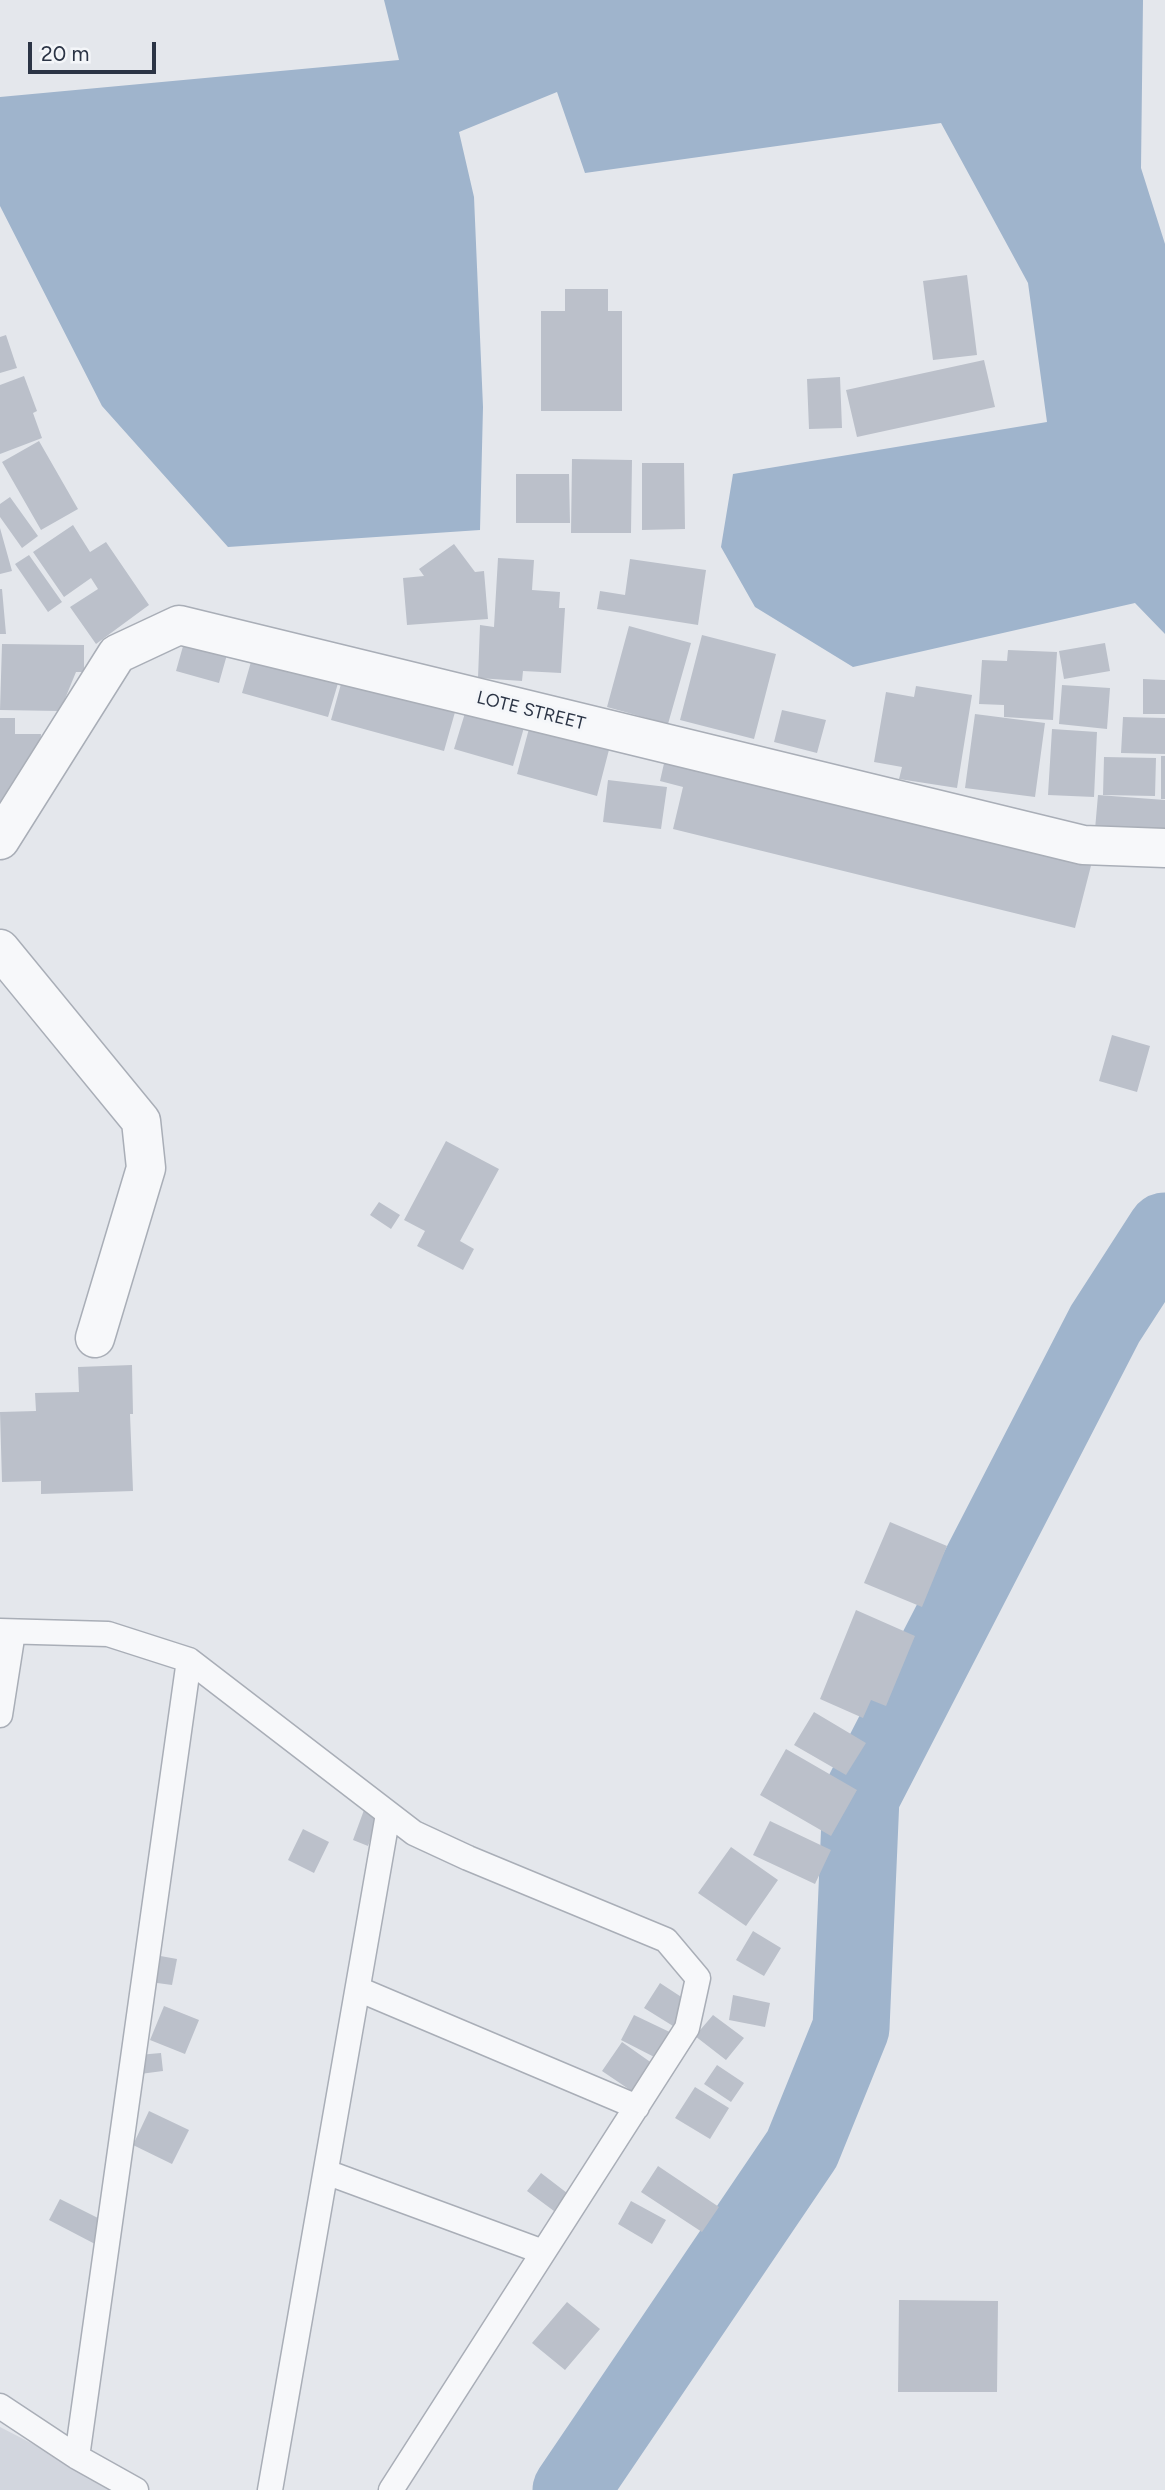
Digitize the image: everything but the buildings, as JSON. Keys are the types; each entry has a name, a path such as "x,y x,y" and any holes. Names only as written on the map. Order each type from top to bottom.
{"street":[{"name":"LOTE STREET","path":"0,840 117,654 179,625 1083,845 1165,848"},
{"path":"0,949 141,1121 146,1168 94,1338"}],"lane":[{"path":"0,1716 7,1632 108,1634 189,1660 414,1833 666,1940 698,1978 687,2028 391,2490"},
{"path":"77,2457 189,1660"},
{"path":"271,2490 388,1814"},
{"path":"358,1989 637,2107"},
{"path":"326,2172 543,2252"},
{"path":"0,2406 77,2457 136,2490"}],"shaded area":[{"path":"0,2427 122,2490 0,2490"}],"water":[{"path":"384,0 1143,0 1141,168 1165,244 1165,634 1135,603 853,667 755,607 721,547 733,474 1047,422 1028,283 941,123 585,173 557,92 459,132 474,197 483,407 480,530 228,547 102,406 0,206 0,97 399,60"}],"waterway":[{"path":"571,2490 802,2149 851,2028 861,1797 1105,1324 1165,1231"}]}
